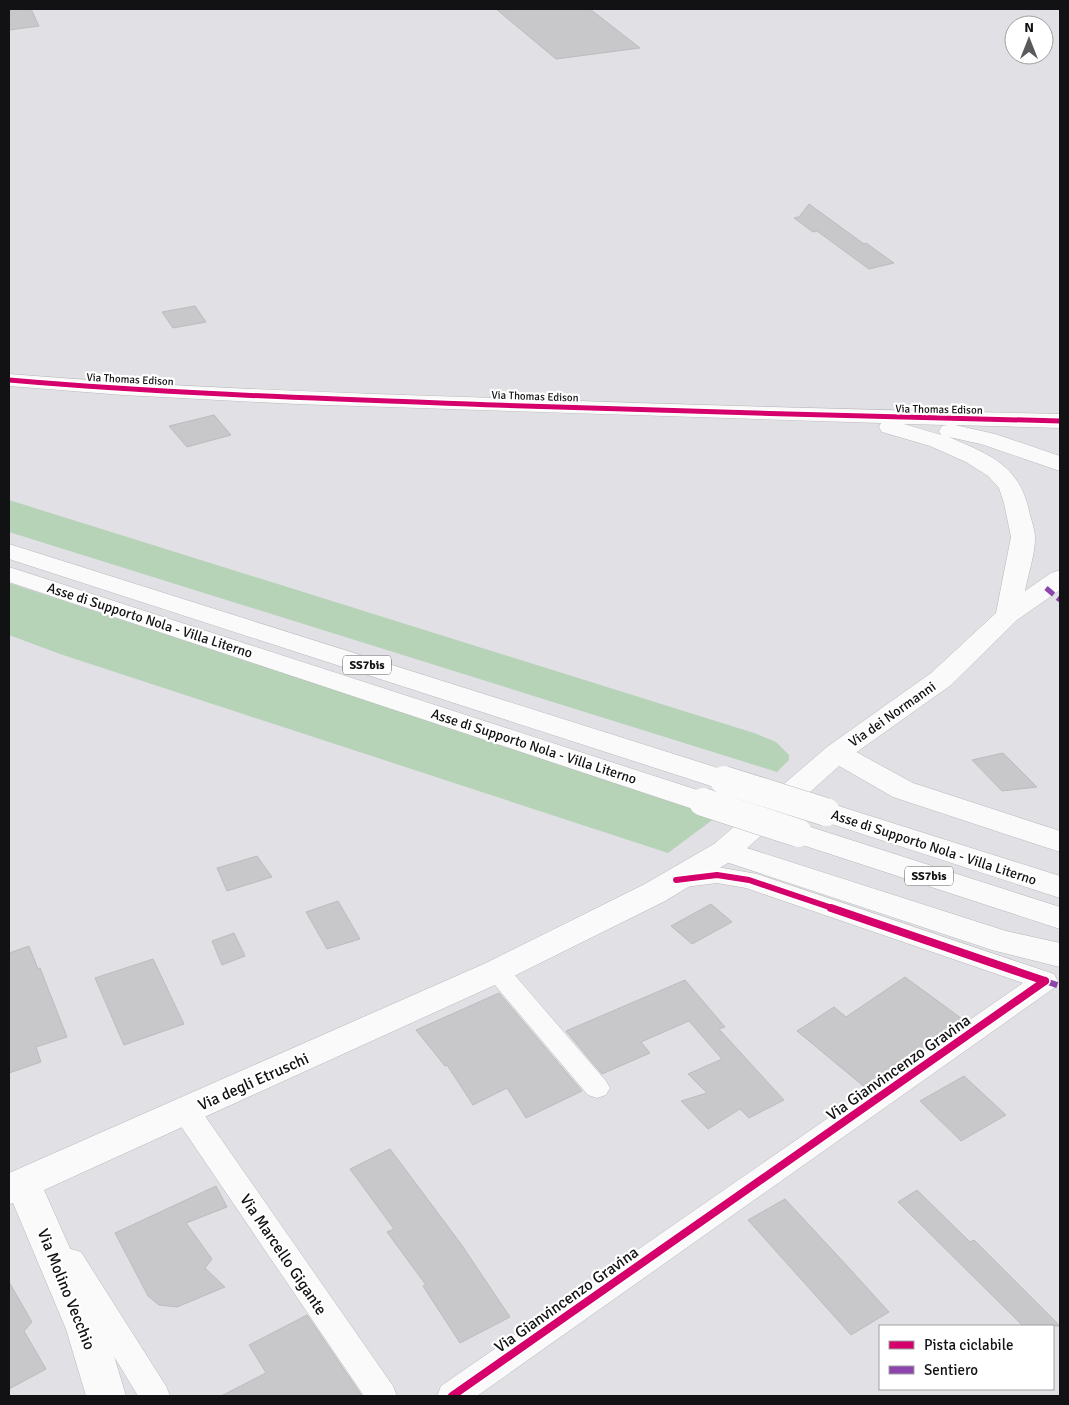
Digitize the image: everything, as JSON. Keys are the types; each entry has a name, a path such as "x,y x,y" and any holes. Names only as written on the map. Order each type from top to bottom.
{"main road":[{"name":"Via Thomas Edison","path":"9,380 98,388 284,396 829,416 1060,421"},
{"path":"829,416 948,431 987,439 1060,464"},
{"path":"874,422 938,441 974,457 996,471 1010,486 1016,503 1023,537 1008,615"},
{"name":"Asse di Supporto Nola - Villa Literno","path":"9,550 1060,887"},
{"name":"Asse di Supporto Nola - Villa Literno","path":"9,574 1060,918"},
{"name":"Via dei Normanni","path":"725,851 837,753 941,679 1008,615 1060,578"},
{"path":"837,753 903,790 1060,842"},
{"path":"725,851 1003,942 1060,955"},
{"name":"Via degli Etruschi","path":"16,1186 497,971 654,893 725,851"},
{"name":"Via Molino Vecchio","path":"16,1186 86,1329 106,1396"}],"street":[{"name":"Via Gianvincenzo Gravina","path":"452,1396 1045,981 749,880 717,875 676,880"},
{"path":"497,971 597,1088"},
{"name":"Via Marcello Gigante","path":"186,1111 382,1396"},
{"path":"16,1186 156,1396"}],"green space":[{"path":"9,500 754,733 776,742 789,755 789,760 777,772 9,532"},
{"path":"9,583 719,815 668,853 60,654 9,635"}],"building":[{"path":"9,9 31,9 39,26 9,30"},
{"path":"496,9 590,9 640,48 556,59"},
{"path":"809,204 894,263 869,269 817,231 813,232 794,218 799,217"},
{"path":"195,306 206,322 173,328 162,312"},
{"path":"214,415 231,435 187,447 169,426"},
{"path":"1003,753 1037,787 1002,791 972,760"},
{"path":"257,856 272,877 227,891 217,868"},
{"path":"338,901 360,939 327,949 306,912"},
{"path":"711,904 732,922 692,944 671,926"},
{"path":"234,933 245,956 222,965 212,941"},
{"path":"29,946 38,969 40,968 67,1037 36,1047 41,1062 9,1073 9,953"},
{"path":"153,959 184,1024 124,1045 95,978"},
{"path":"905,977 965,1021 867,1089 797,1031 834,1007 846,1017"},
{"path":"685,980 725,1027 719,1029 784,1100 749,1118 740,1109 708,1129 681,1101 707,1093 688,1074 722,1059 689,1021 641,1042 650,1053 602,1074 566,1031"},
{"path":"499,993 582,1091 526,1118 507,1088 473,1105 447,1065 445,1066 416,1030"},
{"path":"964,1076 1006,1115 961,1141 920,1101"},
{"path":"390,1149 461,1244 510,1317 460,1343 423,1286 426,1285 387,1232 394,1229 350,1169"},
{"path":"216,1186 227,1207 186,1223 212,1259 205,1268 225,1287 177,1307 159,1305 148,1296 115,1233"},
{"path":"917,1190 970,1242 974,1240 1060,1326 1022,1325 898,1202"},
{"path":"785,1199 889,1312 851,1335 748,1220"},
{"path":"9,1282 32,1322 24,1331 46,1369 9,1389"},
{"path":"307,1315 362,1396 221,1396 266,1373 249,1345"}],"marked path":[{"path":"1046,588 1060,600"},
{"path":"1045,981 1060,986"}],"cycle path":[{"path":"9,380 123,389 468,404 1060,421"},
{"path":"676,880 717,875 749,880 1045,981"},
{"path":"452,1396 1045,981"}]}
